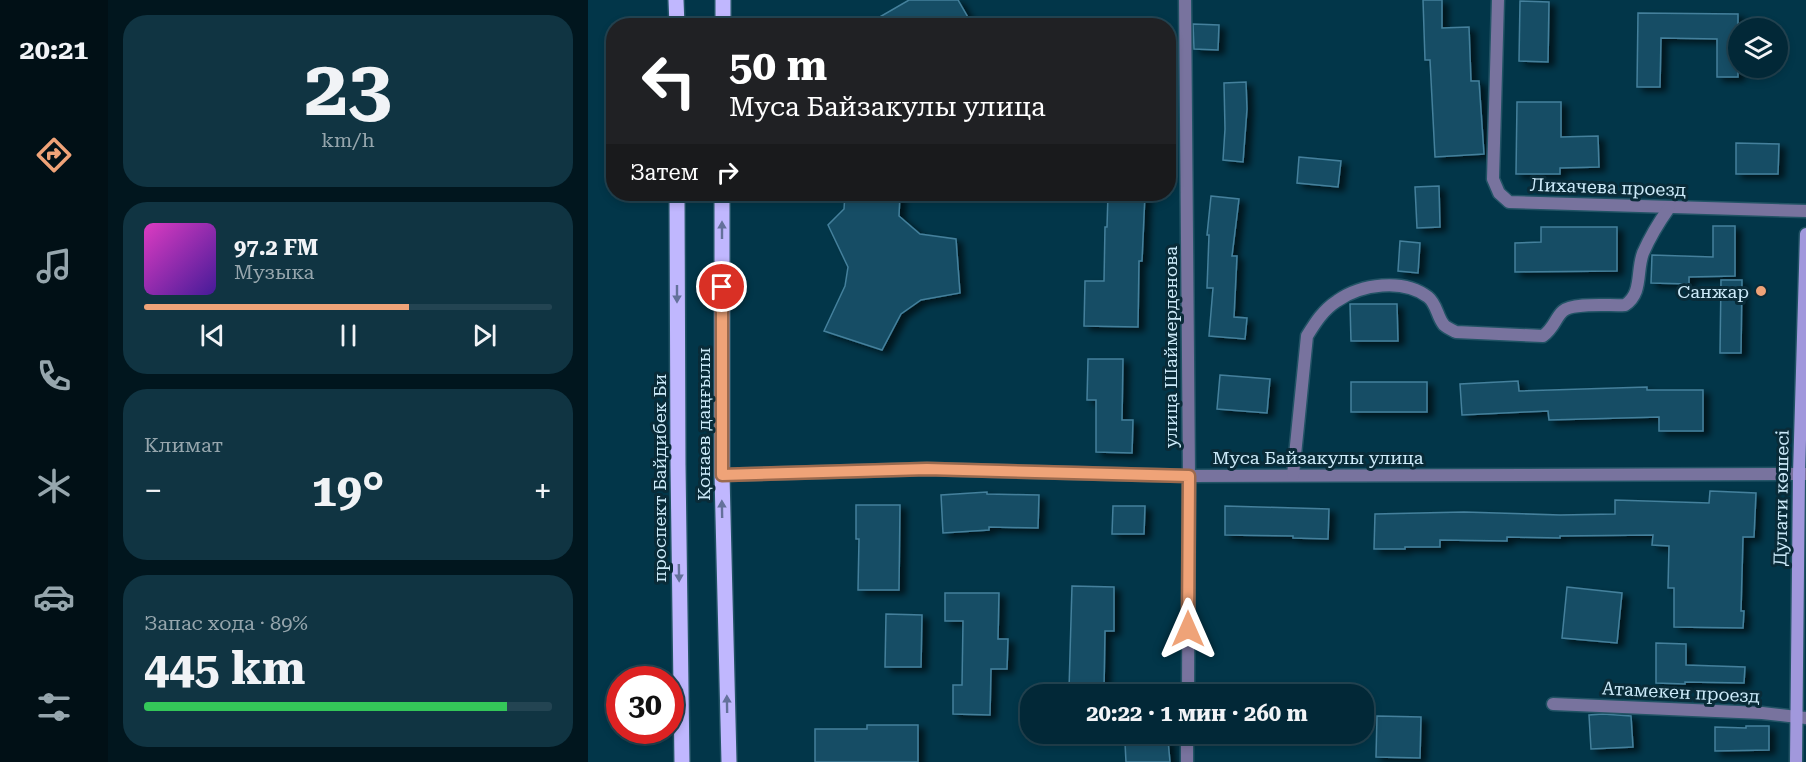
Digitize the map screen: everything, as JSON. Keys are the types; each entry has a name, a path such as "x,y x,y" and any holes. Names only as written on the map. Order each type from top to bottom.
{"main road":[{"path":"676,0 676,18"},
{"path":"723,0 723,18"},
{"name":"проспект Байдибек Би","path":"677,201 682,762"},
{"name":"Қонаев даңғылы","path":"722,201 722,475 729,762"},
{"name":"Дулати көшесі","path":"1796,762 1801,718 1806,234"}],"street":[{"name":"улица Шаймерденова","path":"1185,0 1189,476 1188,684"},
{"name":"Лихачева проезд","path":"1498,0 1493,180 1499,193 1509,202 1806,211"},
{"path":"1293,476 1307,336 1318,318 1337,301 1357,291 1380,285 1401,286 1419,291 1431,299 1444,325 1456,332 1543,336 1552,330 1562,312 1570,306 1625,306 1631,301 1636,293 1642,256 1652,234 1669,208"},
{"name":"Муса Байзакулы улица","path":"722,475 927,469 1189,476 1803,474"},
{"name":"Атамекен проезд","path":"1553,704 1762,713 1801,718"},
{"path":"1187,744 1187,762"}],"building":[{"path":"909,0 958,0 968,18 878,18"},
{"path":"1423,0 1442,0 1442,28 1469,27 1471,81 1479,81 1484,154 1435,157 1430,60 1425,60"},
{"path":"1520,1 1549,2 1548,62 1519,61"},
{"path":"1638,13 1738,14 1738,18 1728,18 1728,77 1717,77 1717,39 1661,38 1660,87 1637,87"},
{"path":"1193,24 1219,25 1218,50 1194,49"},
{"path":"1246,82 1247,109 1243,162 1223,160 1224,83"},
{"path":"1517,102 1561,102 1561,137 1598,136 1599,167 1560,168 1560,174 1516,174"},
{"path":"1736,143 1779,144 1778,174 1736,174"},
{"path":"1299,157 1341,161 1338,187 1297,183"},
{"path":"1439,186 1440,227 1417,228 1415,187"},
{"path":"1211,196 1239,199 1232,256 1237,256 1234,317 1247,318 1245,339 1209,336 1213,288 1207,288 1209,235 1207,235"},
{"path":"845,201 900,201 899,216 920,234 956,239 960,293 921,300 901,314 882,350 824,331 845,286 848,267 828,225 844,209"},
{"path":"1108,201 1145,201 1142,261 1139,261 1138,327 1084,326 1085,281 1104,281 1105,227 1107,227"},
{"path":"1713,226 1735,226 1735,276 1689,277 1689,284 1651,283 1652,255 1713,257"},
{"path":"1541,227 1617,227 1617,271 1515,272 1515,243 1541,242"},
{"path":"1400,241 1420,243 1418,273 1398,271"},
{"path":"1721,280 1742,280 1741,353 1720,353"},
{"path":"1350,304 1397,304 1398,341 1351,341"},
{"path":"1088,359 1123,359 1122,420 1133,420 1132,453 1096,452 1096,400 1087,400"},
{"path":"1220,375 1270,379 1267,413 1217,409"},
{"path":"1518,381 1519,391 1647,387 1647,390 1703,390 1703,431 1659,431 1659,417 1549,420 1548,411 1462,415 1460,384"},
{"path":"1351,382 1427,382 1427,412 1351,412"},
{"path":"1710,491 1756,493 1754,537 1743,537 1741,611 1744,611 1743,628 1674,627 1674,588 1668,588 1669,546 1652,545 1653,535 1507,537 1507,541 1440,540 1440,547 1374,549 1375,514 1464,512 1615,514 1615,500 1709,503"},
{"path":"987,492 987,494 1039,495 1038,528 989,527 989,530 943,533 941,495"},
{"path":"856,505 900,505 899,590 858,590 859,539 856,539"},
{"path":"1113,506 1145,506 1144,534 1112,534"},
{"path":"1225,506 1329,509 1328,539 1225,535"},
{"path":"1072,586 1114,587 1114,631 1105,631 1104,684 1069,684"},
{"path":"1567,587 1622,593 1617,643 1562,638"},
{"path":"945,593 999,593 998,639 1008,639 1007,669 991,669 990,715 953,714 953,685 962,685 963,621 945,621"},
{"path":"886,614 922,615 921,667 885,667"},
{"path":"1656,643 1686,644 1686,665 1745,667 1744,683 1656,683"},
{"path":"1589,715 1631,716 1633,747 1591,749"},
{"path":"1377,716 1421,717 1420,758 1376,757"},
{"path":"867,725 918,725 918,762 815,762 815,729 867,729"},
{"path":"1746,726 1769,726 1769,750 1715,751 1715,727 1746,728"},
{"path":"1125,744 1168,744 1170,762 1126,762"}],"place":[{"name":"Санжар","path":"1761,291"}],"route":[{"path":"722,287 722,475 927,469 1189,476 1188,629"}]}
